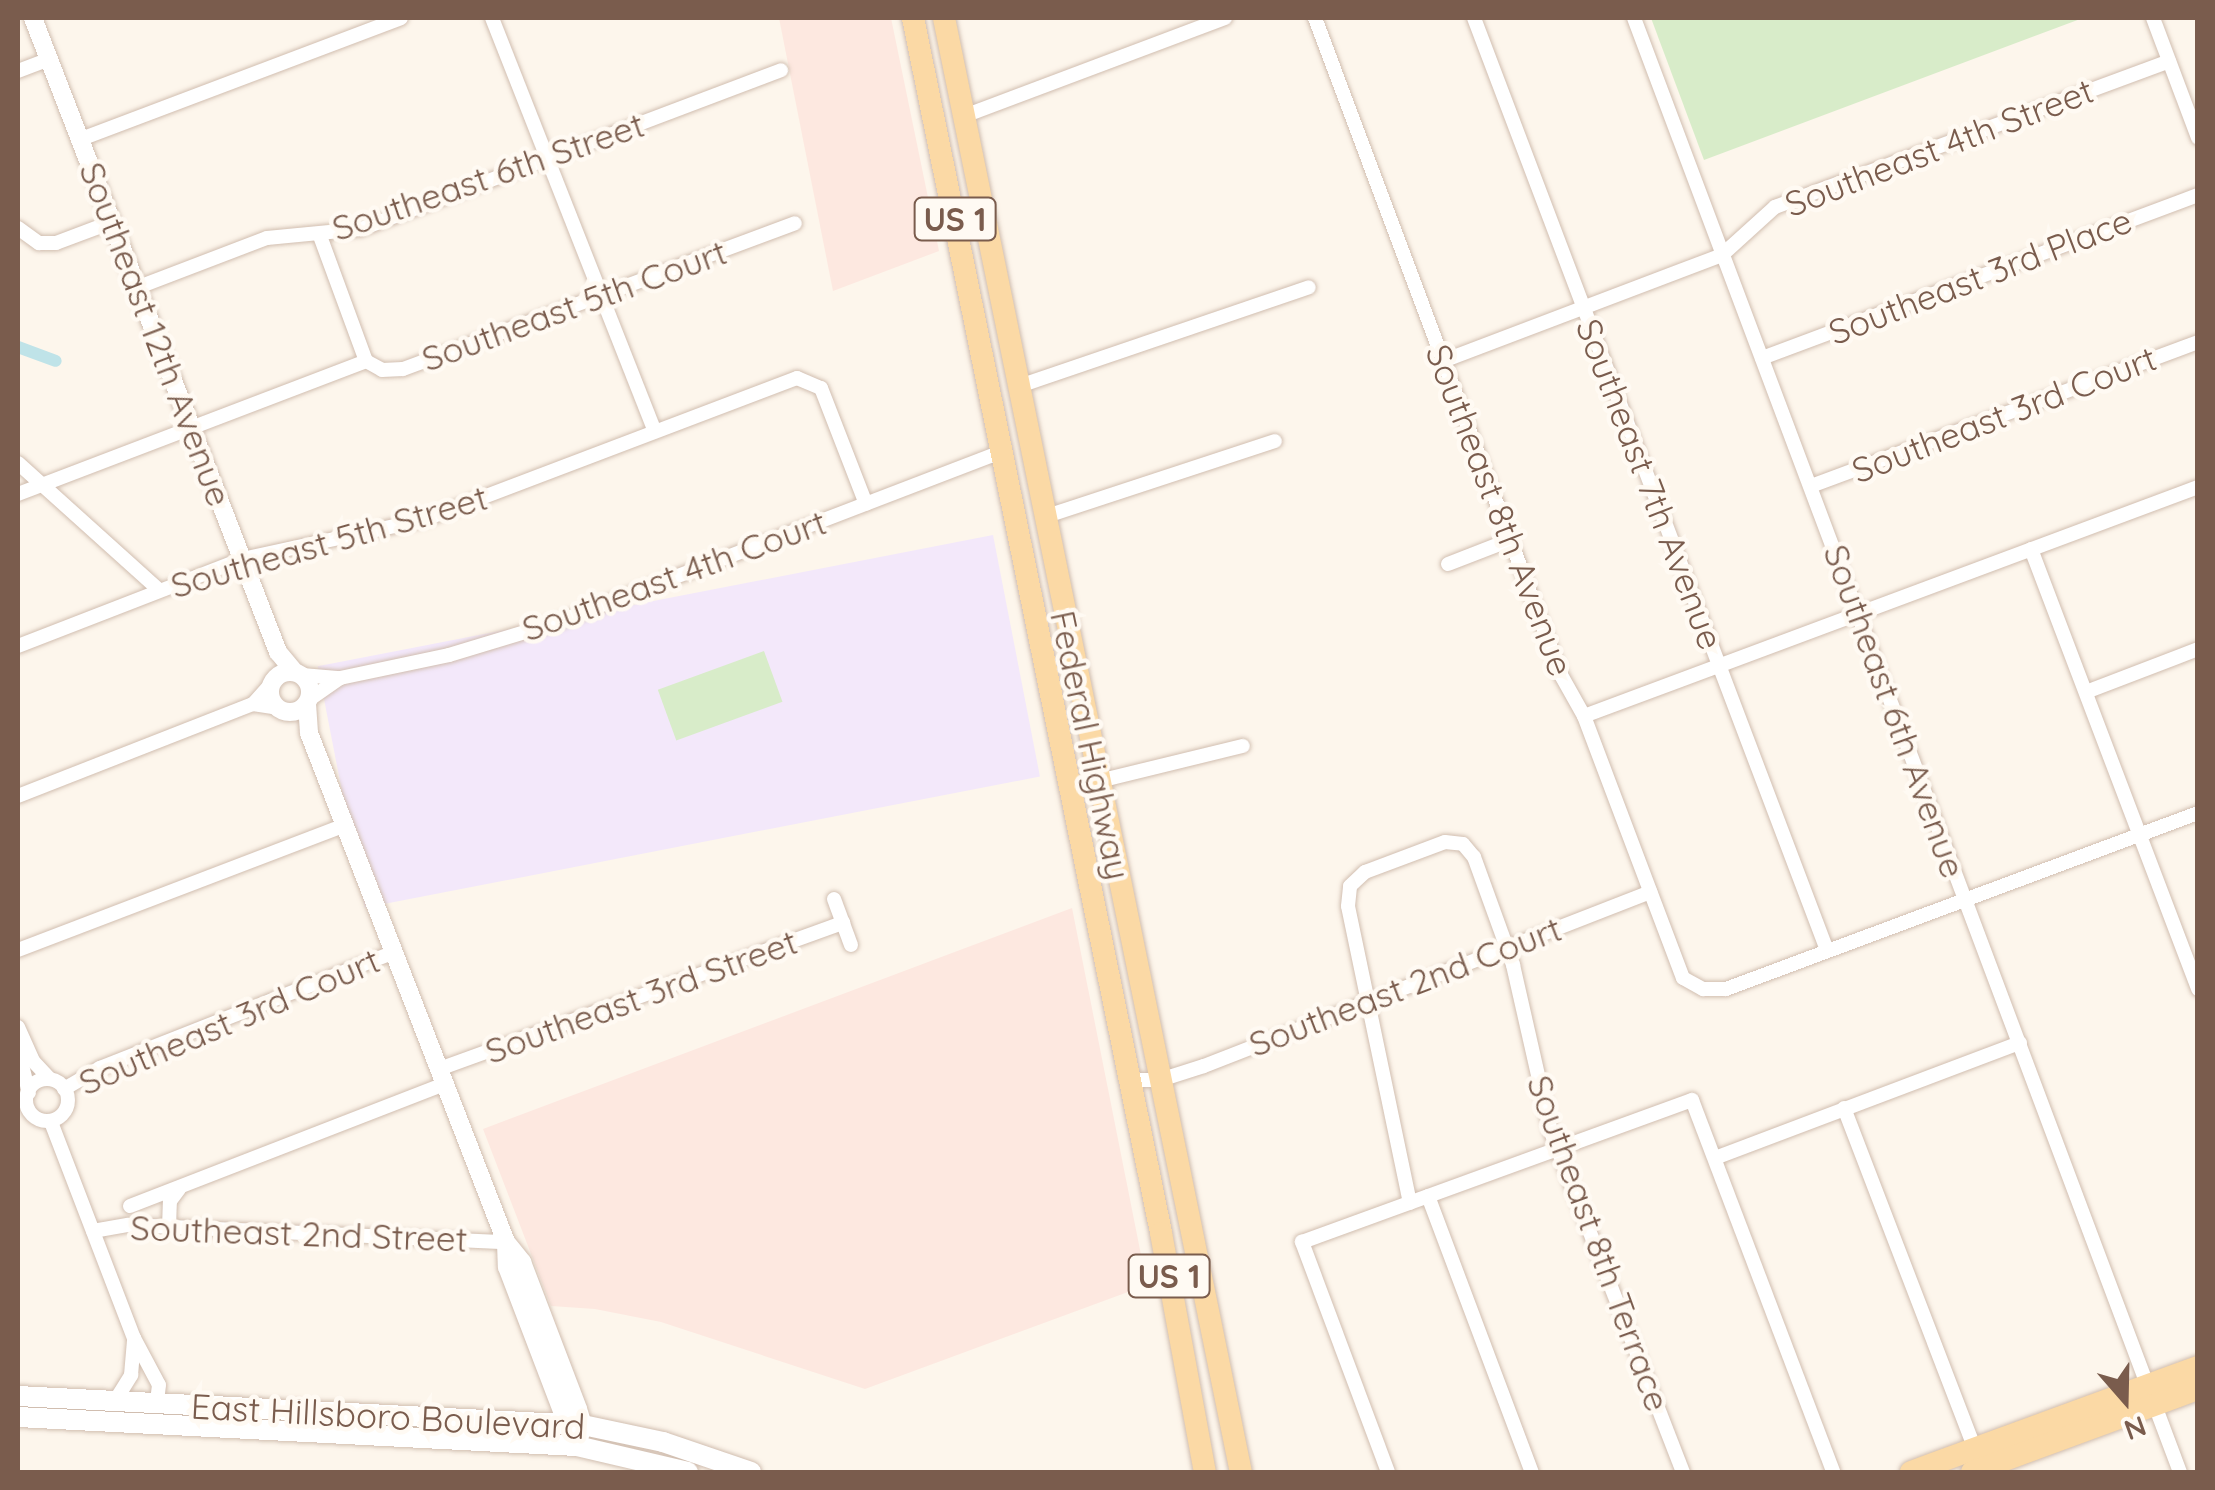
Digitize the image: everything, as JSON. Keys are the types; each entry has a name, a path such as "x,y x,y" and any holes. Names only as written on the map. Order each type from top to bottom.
{"main road":[{"name":"Federal Highway","path":"913,18 1132,1091 1205,1472"},
{"name":"Federal Highway","path":"944,18 1241,1472"},
{"path":"924,68 944,102 964,116"},
{"path":"941,150 961,161 980,192"},
{"path":"992,401 1010,426 1029,436"},
{"path":"1002,452 1043,507"},
{"path":"1062,748 1099,781"},
{"path":"1071,789 1094,808 1109,831"},
{"path":"1921,1470 1978,1466 2151,1395 2198,1367"},
{"path":"2151,1395 2198,1389"},
{"name":"East Hillsboro Boulevard","path":"18,1396 575,1432 663,1442 751,1472"},
{"path":"57,1419 134,1416 157,1402"},
{"path":"172,1425 177,1415 224,1414 234,1407"},
{"name":"East Hillsboro Boulevard","path":"18,1417 172,1425 575,1432 688,1472"}],"street":[{"name":"Southeast 12th Avenue","path":"33,18 286,677"},
{"path":"80,139 401,18"},
{"path":"492,18 655,431"},
{"path":"964,116 1226,18"},
{"name":"Southeast 8th Avenue","path":"1315,18 1561,675 1584,716 1683,978 1703,989 1726,989 1826,950"},
{"name":"Southeast 7th Avenue","path":"1474,18 1826,950"},
{"name":"Southeast 6th Avenue","path":"1634,18 2180,1472"},
{"path":"2153,18 2198,138"},
{"path":"18,72 49,59"},
{"name":"Southeast 4th Street","path":"1443,361 1722,255 1774,207 2169,61"},
{"name":"Southeast 6th Street","path":"136,288 267,238 320,236 362,229 781,70"},
{"name":"Southeast 3rd Place","path":"1762,358 2198,195"},
{"path":"18,228 39,243 56,244 112,222"},
{"name":"Southeast 5th Court","path":"18,494 366,361 382,370 404,369 795,223"},
{"path":"320,236 366,361"},
{"path":"1019,386 1308,288"},
{"name":"Southeast 3rd Court","path":"1811,486 2198,342"},
{"name":"Southeast 5th Street","path":"18,646 242,558 424,520 797,378 821,388 866,504"},
{"path":"1043,507 1275,441"},
{"name":"Southeast 4th Court","path":"286,677 340,678 450,654 558,622 1002,452"},
{"path":"18,463 159,590"},
{"path":"1584,716 2198,487"},
{"path":"1448,564 1510,540"},
{"path":"2031,549 2198,989"},
{"path":"2086,692 2198,649"},
{"path":"286,677 309,684 309,733 506,1242 522,1262 575,1432"},
{"path":"18,796 253,704 286,677"},
{"path":"286,677 270,697 309,733"},
{"name":"Southeast 4th Court","path":"308,702 340,678"},
{"path":"253,704 283,710 308,702"},
{"path":"1099,781 1243,746"},
{"path":"1826,950 2198,813"},
{"path":"18,950 345,825"},
{"name":"Southeast 8th Terrace","path":"1369,1001 1348,906 1350,886 1364,872 1446,842 1463,844 1474,858 1506,945 1551,1132 1560,1146 1682,1472"},
{"name":"Southeast 2nd Court","path":"1160,1080 1650,892"},
{"path":"834,899 851,946"},
{"name":"Southeast 3rd Street","path":"130,1206 442,1076 843,923"},
{"name":"Southeast 3rd Court","path":"64,1090 100,1068 394,952"},
{"path":"1369,1001 1410,1203"},
{"path":"18,1028 33,1061 64,1090 64,1105 51,1122"},
{"path":"1715,1158 2020,1043"},
{"path":"18,1049 32,1116 51,1122"},
{"path":"29,1093 35,1083 49,1078"},
{"path":"1132,1091 1160,1080"},
{"path":"1132,1091 1160,1080"},
{"path":"1388,1472 1302,1242 1692,1100 1832,1472"},
{"path":"1844,1108 1978,1466"},
{"path":"51,1122 134,1338 159,1385 157,1402"},
{"path":"168,1227 170,1201 180,1188"},
{"path":"1428,1196 1532,1472"},
{"name":"Southeast 2nd Street","path":"93,1231 120,1224 506,1242"},
{"path":"116,1400 131,1375 134,1338"}],"shaded area":[{"path":"779,18 891,18 939,251 833,291"},
{"path":"993,535 1040,776 365,908 318,666"},
{"path":"1072,908 1147,1285 865,1389 661,1322 595,1309 551,1306 483,1129"}],"green space":[{"path":"1651,18 2083,18 1704,160"},
{"path":"764,651 782,702 676,740 658,690"}],"waterway":[{"path":"18,347 56,361"}]}
